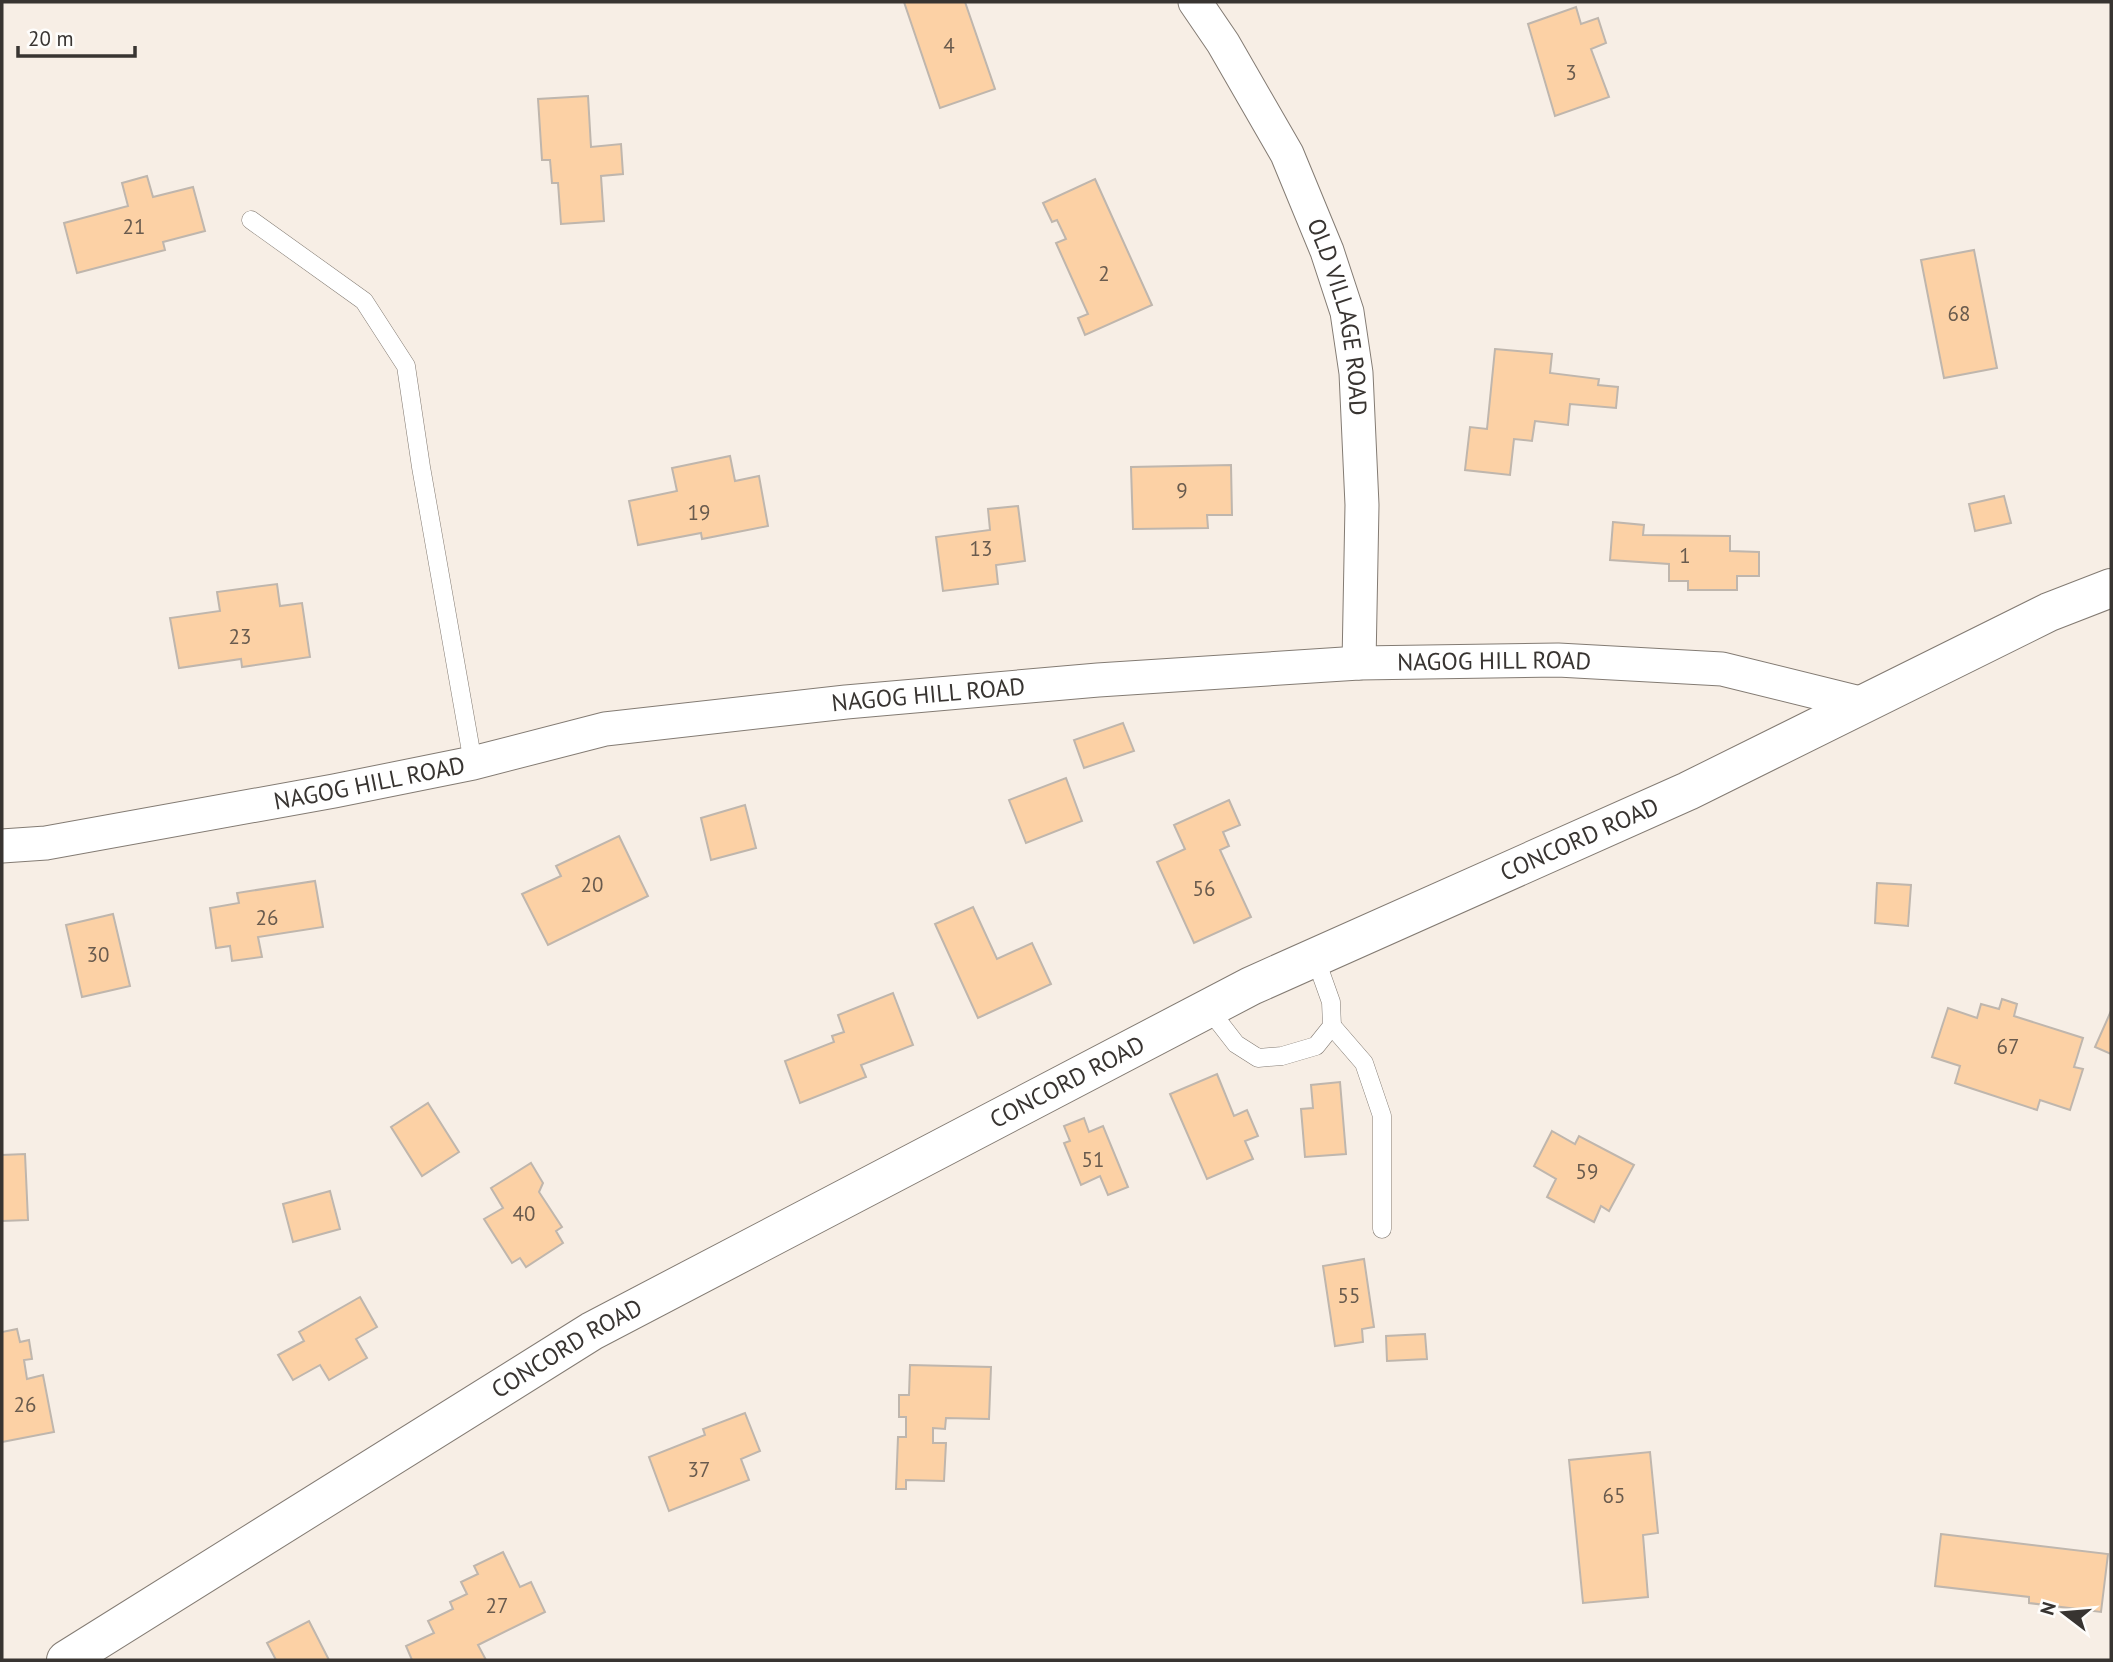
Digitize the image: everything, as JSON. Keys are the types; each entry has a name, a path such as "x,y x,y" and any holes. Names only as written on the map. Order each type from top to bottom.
{"street":[{"name":"OLD VILLAGE ROAD","path":"1195,2 1223,43 1287,154 1327,251 1347,312 1356,373 1362,505 1359,663"},
{"name":"CONCORD ROAD","path":"66,1660 592,1331 1208,1008 1315,957 1688,791 2049,612 2111,588"},
{"name":"NAGOG HILL ROAD","path":"2,846 46,843 334,791 472,763 605,729 832,703 1098,680 1359,663 1558,660 1722,669 1864,704"}],"lane":[{"path":"251,220 364,301 406,366 472,763"},
{"path":"1315,957 1331,1002 1332,1026 1364,1063 1382,1116 1382,1229"},
{"path":"1208,1008 1236,1044 1258,1058 1282,1056 1316,1046 1332,1026"}],"building":[{"path":"904,2 965,2 995,89 940,108"},
{"path":"1576,7 1581,24 1598,18 1606,43 1591,49 1609,97 1555,116 1528,24"},
{"path":"588,96 591,147 621,144 623,174 601,176 604,221 561,224 558,183 552,183 550,160 542,160 538,99"},
{"path":"147,176 153,197 193,187 205,231 163,242 165,250 77,273 64,223 128,206 122,183"},
{"path":"1095,179 1152,305 1085,335 1078,318 1088,314 1056,243 1066,239 1057,220 1052,222 1043,203"},
{"path":"1974,250 1997,368 1944,378 1921,260"},
{"path":"1495,349 1552,354 1550,373 1599,379 1598,385 1618,387 1616,408 1570,404 1568,425 1535,421 1532,441 1514,439 1510,475 1465,470 1470,427 1487,429"},
{"path":"730,456 735,481 759,476 768,526 702,539 701,533 638,545 629,501 677,491 672,468"},
{"path":"1231,465 1232,515 1207,515 1208,528 1133,529 1131,467"},
{"path":"2004,496 2011,523 1975,531 1969,504"},
{"path":"1018,506 1025,561 996,565 998,584 943,591 936,537 990,530 988,509"},
{"path":"1613,522 1644,525 1643,535 1730,536 1730,551 1759,552 1759,576 1737,576 1737,590 1688,590 1688,581 1669,581 1669,564 1610,560"},
{"path":"277,584 280,606 302,603 310,657 242,667 241,659 179,668 170,618 220,611 217,592"},
{"path":"1123,723 1134,751 1084,768 1074,740"},
{"path":"1066,778 1082,821 1026,843 1009,800"},
{"path":"1229,800 1240,825 1223,832 1229,846 1220,850 1251,917 1194,943 1157,862 1185,849 1174,825"},
{"path":"745,805 756,848 711,860 701,818"},
{"path":"619,836 648,896 548,945 522,894 561,876 556,866"},
{"path":"315,881 323,927 258,937 262,957 232,961 230,946 216,948 210,908 239,903 237,893"},
{"path":"1877,883 1911,885 1908,926 1875,923"},
{"path":"973,907 997,959 1032,943 1051,984 978,1018 935,924"},
{"path":"113,914 130,986 82,997 66,925"},
{"path":"893,993 913,1045 861,1065 866,1077 800,1103 785,1061 834,1042 832,1036 844,1032 838,1015"},
{"path":"2002,999 2017,1004 2014,1016 2083,1038 2074,1067 2083,1069 2070,1110 2040,1100 2037,1110 1955,1083 1960,1066 1932,1057 1948,1008 1977,1018 1981,1004 1999,1009"},
{"path":"2111,1011 2111,1054 2095,1047"},
{"path":"1217,1074 1234,1116 1247,1110 1258,1136 1245,1141 1253,1159 1207,1179 1170,1094"},
{"path":"1340,1082 1346,1154 1305,1157 1301,1109 1313,1108 1311,1085"},
{"path":"428,1103 459,1152 422,1176 391,1127"},
{"path":"1084,1118 1089,1132 1103,1126 1128,1187 1108,1195 1100,1176 1081,1185 1064,1143 1070,1141 1064,1126"},
{"path":"1552,1131 1575,1144 1579,1136 1634,1165 1609,1211 1601,1206 1594,1222 1547,1197 1556,1179 1534,1166"},
{"path":"25,1154 28,1220 2,1221 2,1155"},
{"path":"531,1163 543,1183 539,1192 562,1227 556,1231 563,1243 526,1267 520,1258 512,1263 484,1219 503,1208 491,1188"},
{"path":"330,1191 340,1229 293,1242 283,1204"},
{"path":"1364,1259 1374,1327 1362,1329 1363,1342 1335,1346 1323,1266"},
{"path":"360,1297 377,1327 356,1339 367,1358 329,1380 320,1365 293,1380 278,1355 304,1341 299,1332"},
{"path":"17,1329 20,1342 29,1340 32,1359 24,1360 27,1379 43,1375 54,1432 2,1442 2,1332"},
{"path":"1425,1334 1427,1359 1387,1361 1386,1336"},
{"path":"910,1365 991,1367 989,1419 946,1418 945,1429 933,1428 933,1443 946,1443 944,1481 906,1480 906,1489 896,1489 898,1437 906,1437 906,1417 899,1417 899,1395 909,1395"},
{"path":"745,1413 760,1451 741,1459 749,1480 669,1511 649,1457 705,1435 703,1429"},
{"path":"1650,1452 1658,1533 1643,1535 1648,1597 1583,1603 1569,1460"},
{"path":"1941,1534 2108,1554 2101,1612 2029,1603 2029,1597 1935,1586"},
{"path":"503,1552 520,1587 531,1582 545,1612 478,1645 486,1660 412,1660 406,1646 434,1633 428,1621 453,1609 450,1602 467,1594 461,1582 478,1574 474,1566"},
{"path":"309,1621 329,1660 276,1660 267,1643"}]}
